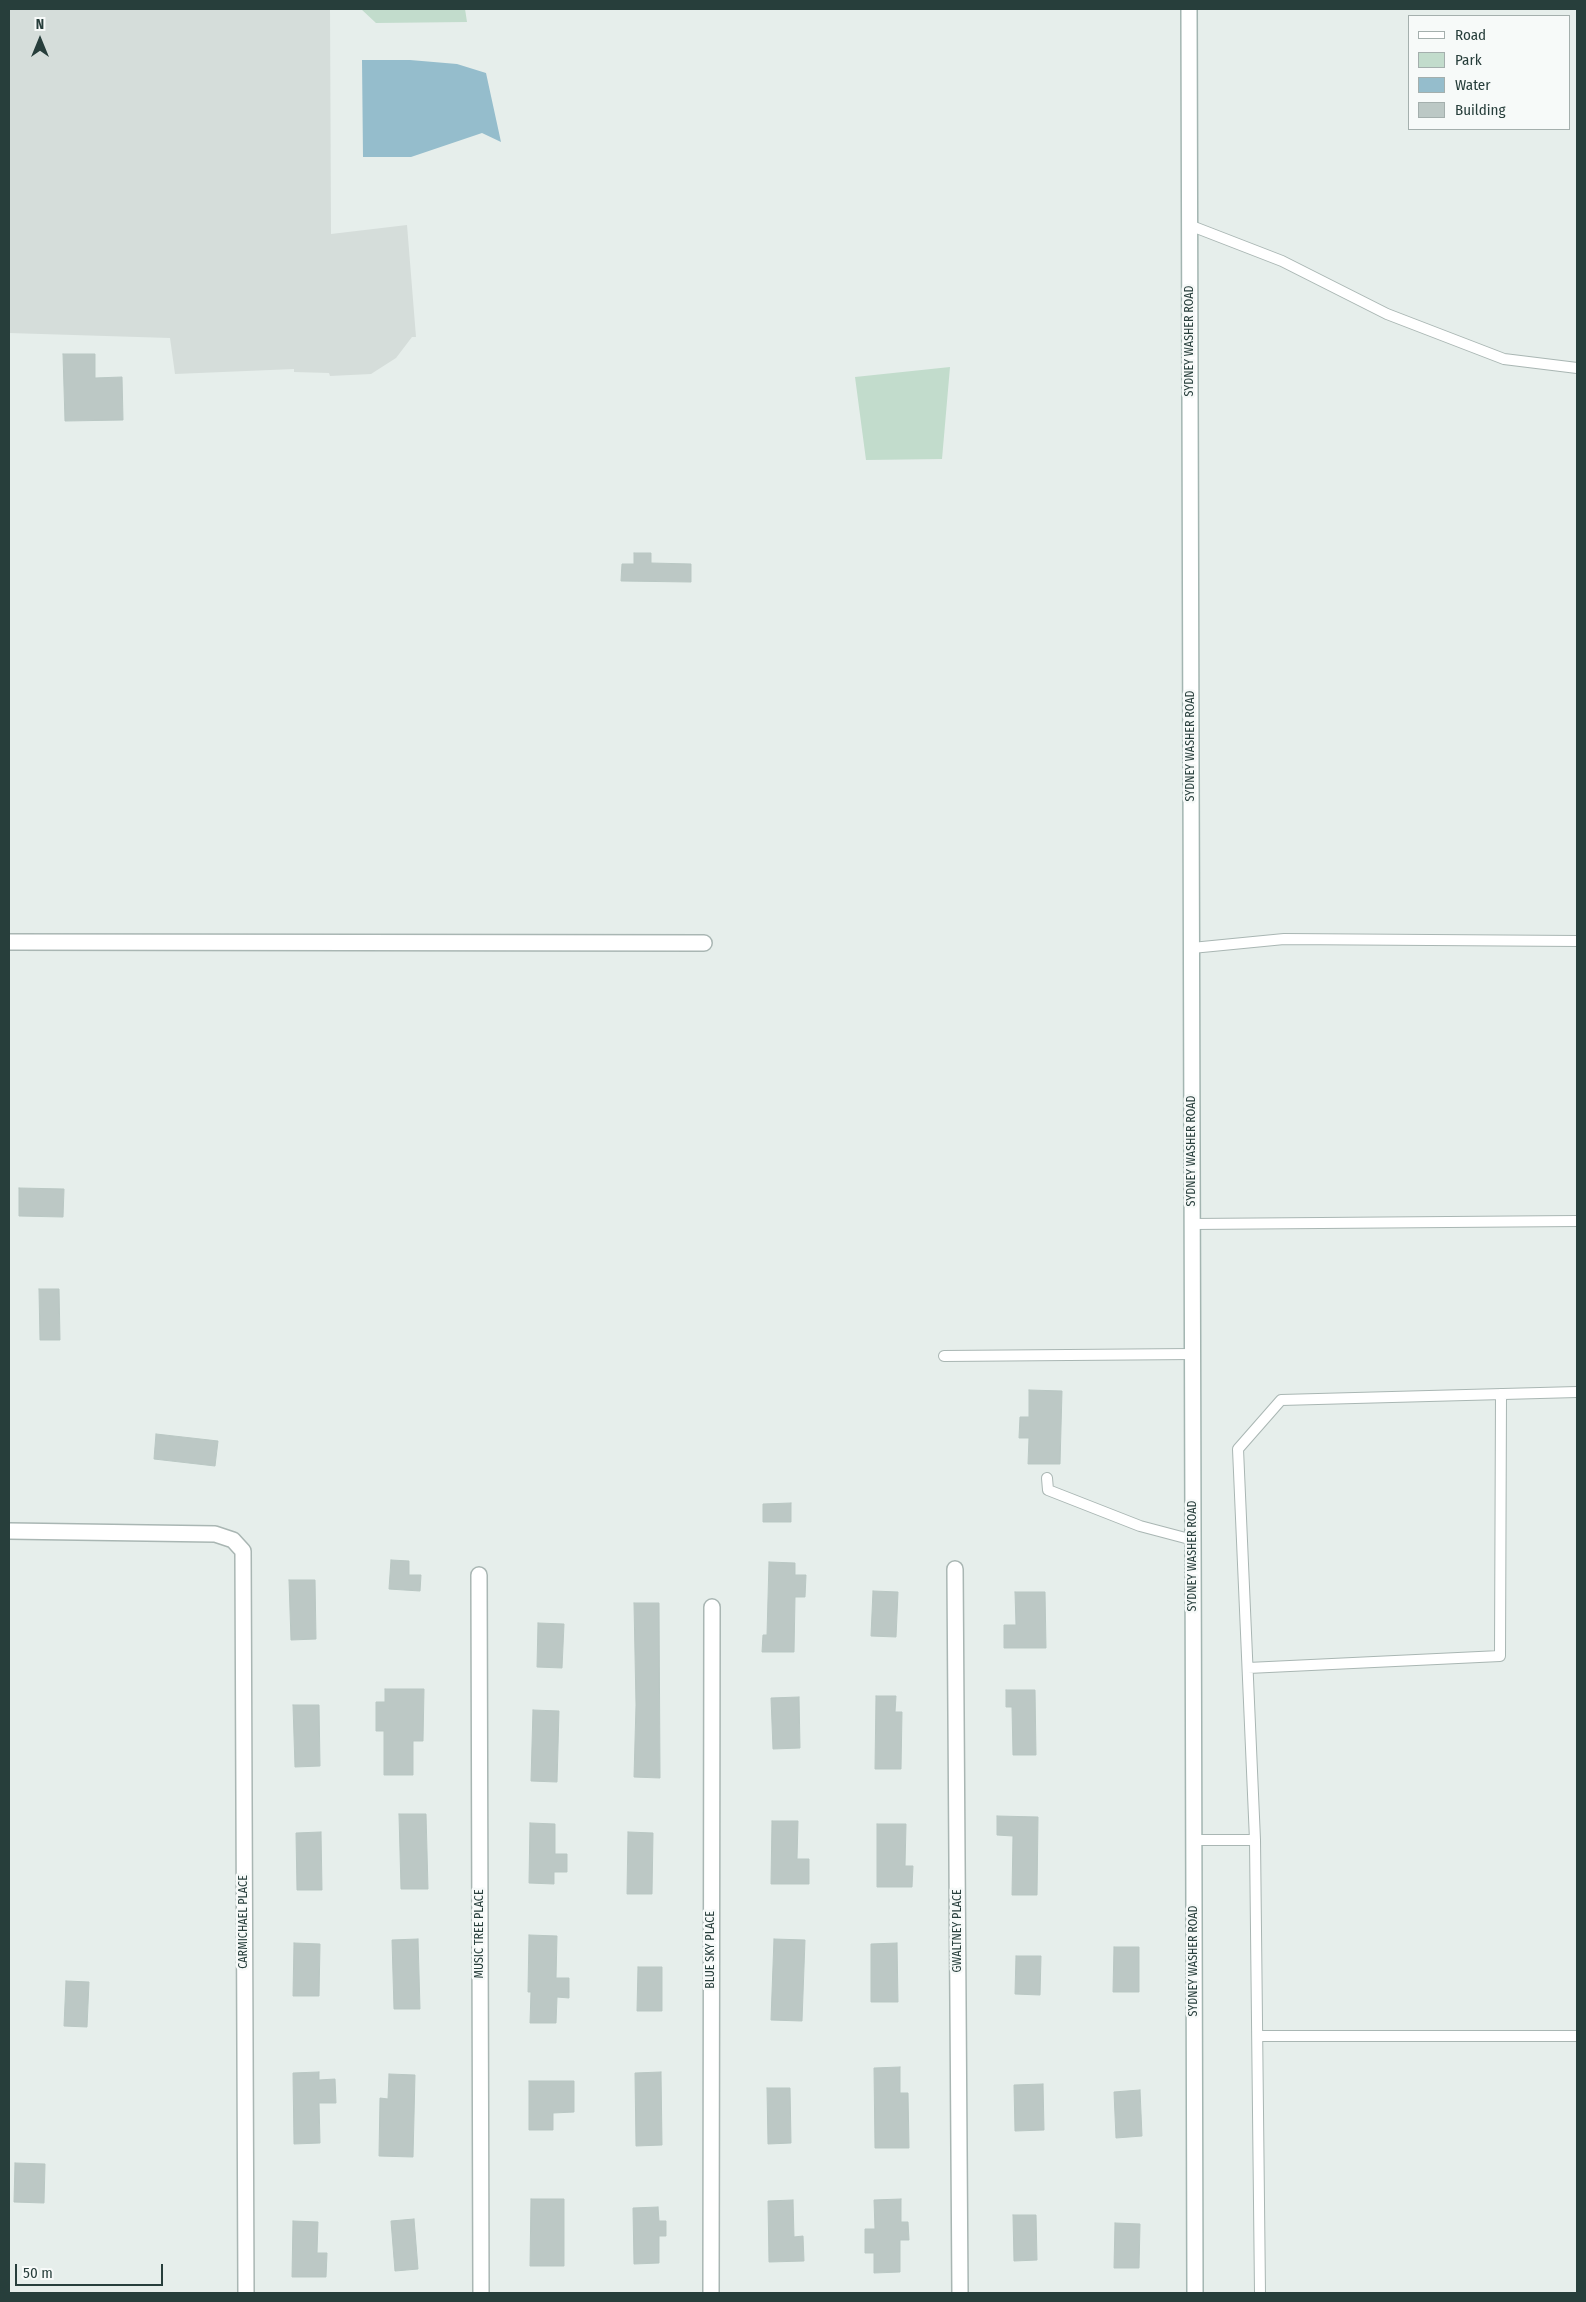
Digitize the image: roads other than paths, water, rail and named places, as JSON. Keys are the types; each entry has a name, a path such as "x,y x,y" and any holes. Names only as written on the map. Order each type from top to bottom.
{"street":[{"name":"SYDNEY WASHER ROAD","path":"1189,9 1195,2293"},
{"path":"9,942 704,943"},
{"name":"CARMICHAEL PLACE","path":"9,1531 215,1534 233,1540 242,1551 246,2293"},
{"name":"GWALTNEY PLACE","path":"955,1569 960,2293"},
{"name":"MUSIC TREE PLACE","path":"479,1575 481,2293"},
{"name":"BLUE SKY PLACE","path":"711,2293 712,1607"}],"lane":[{"path":"1190,225 1282,261 1387,314 1504,359 1577,368"},
{"path":"1192,948 1284,940 1577,941"},
{"path":"1192,1224 1577,1221"},
{"path":"944,1356 1193,1354"},
{"path":"1260,2293 1256,1840 1238,1449 1281,1400 1577,1392"},
{"path":"1248,1668 1500,1656 1501,1394"},
{"path":"1047,1478 1048,1490 1140,1526 1193,1540"},
{"path":"1194,1840 1256,1840"},
{"path":"1258,2036 1577,2036"}],"water":[{"path":"362,60 410,60 457,64 486,73 501,142 482,133 411,157 363,157"}]}
